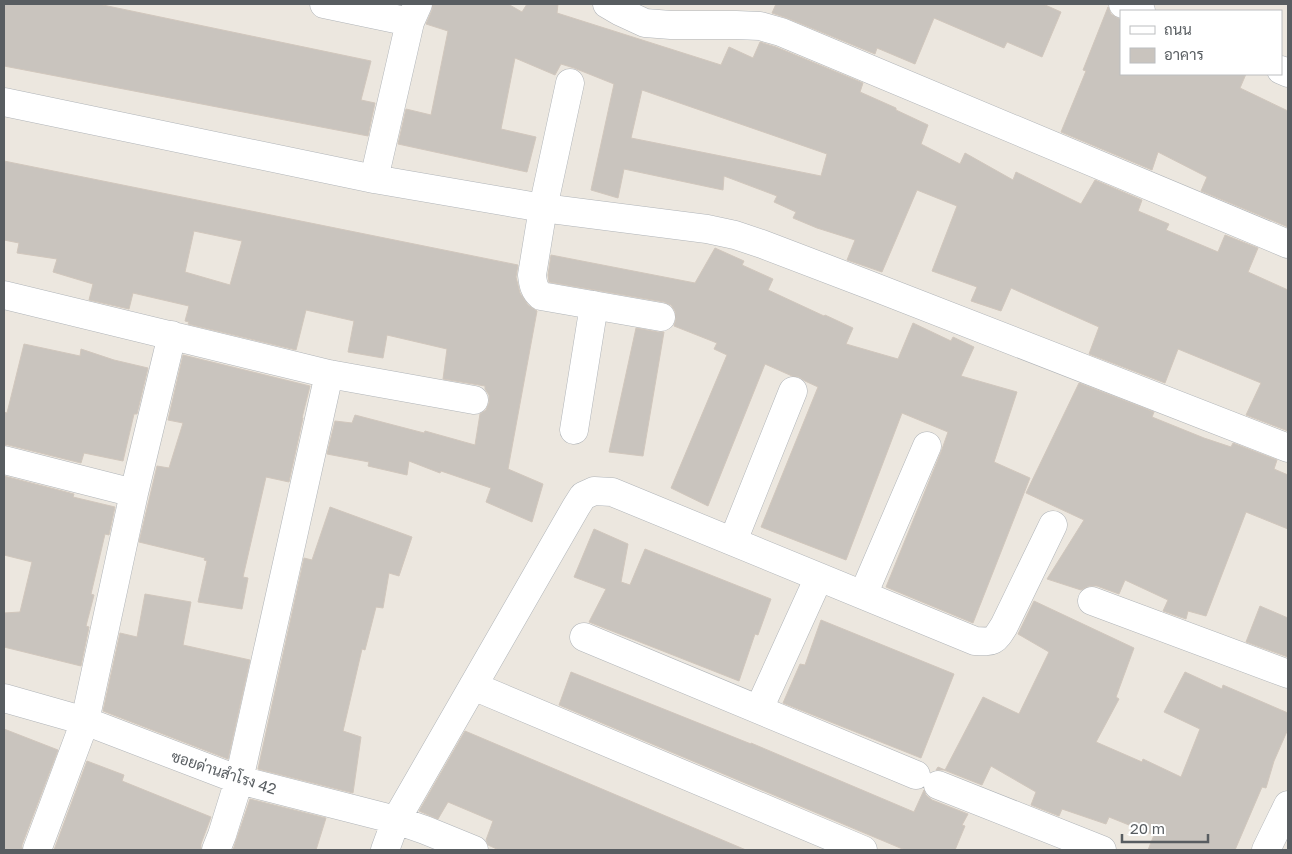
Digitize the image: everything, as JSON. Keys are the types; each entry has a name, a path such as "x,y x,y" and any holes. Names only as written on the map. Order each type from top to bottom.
{"street":[{"path":"324,4 414,13 374,180"},
{"path":"608,4 645,23 760,26 781,32 1288,244"},
{"path":"1123,4 1138,10"},
{"path":"570,83 543,208 532,275 533,285 541,296 661,317"},
{"path":"4,102 374,180 543,208 707,229 735,235 1288,448"},
{"path":"4,295 329,374 474,400"},
{"path":"574,430 594,305"},
{"path":"37,850 85,722 134,493 172,335"},
{"path":"216,850 239,780 329,374"},
{"path":"733,541 792,390"},
{"path":"863,595 927,446"},
{"path":"4,460 134,493"},
{"path":"385,850 396,820 583,496 594,491 612,492 975,641 989,642 997,637 1004,626 1053,525"},
{"path":"759,709 819,577"},
{"path":"1092,601 1288,674"},
{"path":"584,637 1091,848"},
{"path":"473,686 863,850"},
{"name":"ซอยด่านสำโรง 42","path":"4,698 85,722 239,780 396,820 474,850"},
{"path":"1266,850 1288,805"}],"building":[{"path":"4,4 98,4 371,61 361,100 375,103 368,136 4,66"},
{"path":"433,4 508,4 522,12 527,4 558,4 557,13 721,65 729,47 753,58 760,42 863,83 860,92 928,125 921,144 960,164 965,153 1013,180 1016,172 1081,204 1095,180 1142,200 1138,211 1169,224 1166,230 1218,252 1225,235 1258,248 1248,272 1288,290 1288,431 1246,415 1261,383 1178,349 1165,383 1089,354 1099,327 1011,288 1001,311 971,301 977,287 932,271 957,206 917,190 882,272 847,260 855,240 793,218 796,212 774,202 777,196 724,176 723,190 624,169 618,198 591,190 614,84 574,68 561,64 555,75 515,58 501,129 536,137 527,172 398,144 406,109 431,115 448,31 426,24","holes":["642,90 827,154 821,176 631,138"]},
{"path":"776,4 1043,4 1061,12 1042,57 1007,42 1004,48 934,18 915,64 877,48 875,54 772,13"},
{"path":"1108,7 1111,14 1120,19 1120,75 1246,75 1240,88 1288,111 1288,227 1201,191 1207,177 1158,152 1152,170 1061,132 1086,71 1083,70"},
{"path":"4,161 518,265 516,277 520,293 528,305 537,311 508,469 543,484 532,522 486,502 491,488 441,471 440,473 409,461 407,475 368,466 369,462 327,454 335,421 352,423 355,415 475,445 480,414 486,410 489,403 489,395 485,386 443,379 447,349 387,335 383,358 348,352 354,321 306,310 296,350 188,324 189,322 185,321 189,306 133,293 129,309 89,300 93,284 53,272 57,259 17,253 19,243 4,240","holes":["194,231 242,241 230,285 185,272"]},
{"path":"715,248 744,261 742,265 773,279 768,290 853,328 846,344 898,359 913,323 951,341 953,337 974,347 961,376 1017,392 994,462 1030,478 973,623 886,587 948,432 902,413 846,560 761,527 818,387 799,377 792,376 765,364 708,506 671,488 727,355 714,349 717,343 674,326 676,319 675,311 671,305 664,302 549,282 548,275 551,255 695,283"},
{"path":"636,328 664,332 643,456 609,452"},
{"path":"24,344 80,356 81,349 114,360 148,368 137,414 134,414 123,461 84,453 81,463 4,445 4,412 7,413"},
{"path":"183,355 310,386 289,482 266,477 243,577 248,578 242,609 198,602 207,561 204,560 205,558 139,542 157,466 169,468 183,423 168,420"},
{"path":"1079,383 1154,412 1152,417 1204,438 1231,447 1233,443 1277,460 1274,469 1288,475 1288,529 1246,512 1206,616 1188,611 1186,619 1163,611 1168,600 1125,580 1119,594 1097,586 1089,586 1081,590 1047,579 1084,520 1026,493"},
{"path":"4,476 74,494 73,497 115,507 109,535 105,534 91,594 94,595 86,626 89,627 81,666 4,647 4,613 20,612 32,562 4,555"},
{"path":"330,507 412,537 399,576 389,573 383,608 376,607 365,650 362,649 343,731 361,737 353,793 258,769 304,558 312,560"},
{"path":"594,529 628,544 621,582 630,585 645,549 771,599 758,635 755,634 739,681 589,622 606,589 574,577"},
{"path":"145,594 191,602 183,645 250,660 228,759 103,711 120,633 137,637"},
{"path":"1034,601 1134,648 1116,697 1119,699 1096,742 1142,762 1143,759 1181,777 1200,729 1164,712 1185,672 1222,689 1223,685 1288,713 1288,729 1274,761 1266,788 1262,787 1235,850 1148,850 1154,835 1109,817 1106,824 1062,809 1059,816 1031,805 1036,792 991,766 982,785 944,770 936,770 938,767 945,770 983,697 1019,714 1049,652 1018,634"},
{"path":"1260,606 1288,618 1288,657 1246,642"},
{"path":"821,620 954,674 921,758 783,703 800,664 805,665"},
{"path":"571,672 751,743 914,812 924,790 926,795 932,800 968,814 962,825 965,826 955,850 905,850 559,705"},
{"path":"4,729 58,750 22,845 22,850 4,850"},
{"path":"465,731 746,850 499,850 488,845 486,840 493,821 448,802 438,819 419,811"},
{"path":"87,761 124,775 122,781 211,817 201,844 201,850 54,850"},
{"path":"250,799 326,818 316,850 233,850"}]}
